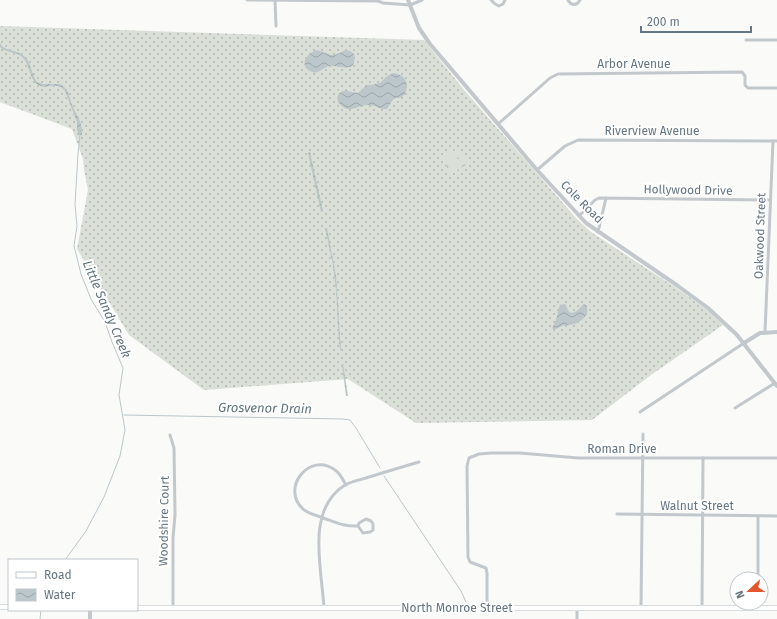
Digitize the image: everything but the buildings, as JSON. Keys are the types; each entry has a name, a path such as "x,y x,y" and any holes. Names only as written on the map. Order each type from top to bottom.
{"main road":[{"name":"North Monroe Street","path":"138,608 729,607"}],"street":[{"path":"247,0 379,0 383,3 422,0"},
{"path":"275,0 276,26"},
{"path":"491,0 499,6 503,4 505,0"},
{"path":"568,0 573,5 577,4 580,0"},
{"name":"Cole Road","path":"409,2 419,28 430,44 537,170 579,216 598,232 708,308 744,343 776,384"},
{"path":"746,40 777,40"},
{"name":"Arbor Avenue","path":"498,124 550,78 558,74 742,72 745,76 745,85 748,88 777,88"},
{"name":"Riverview Avenue","path":"537,170 565,146 578,140 775,141"},
{"name":"Oakwood Street","path":"765,332 770,200 775,141"},
{"name":"Hollywood Drive","path":"579,216 599,198 770,200"},
{"path":"598,232 606,198"},
{"path":"640,412 754,336 765,332 777,332"},
{"path":"735,408 776,384"},
{"path":"642,607 643,434"},
{"name":"Woodshire Court","path":"170,435 174,448 175,515 173,538 173,608"},
{"name":"Roman Drive","path":"487,608 486,568 470,562 468,557 467,466 469,458 479,454 491,453 520,453 578,458 777,458"},
{"path":"702,608 703,458"},
{"path":"324,608 323,586 320,569 319,536 321,517 330,499 346,485 419,462"},
{"path":"346,485 336,470 328,466 319,465 311,467 301,474 297,479 295,490 298,501 304,510 351,527 358,526 359,523 366,520 371,521 373,524 373,530 367,534 363,533 358,526"},
{"name":"Walnut Street","path":"617,514 777,516"},
{"path":"758,516 758,571"},
{"path":"577,608 577,619"}],"green space":[{"path":"0,26 424,40 465,91 577,219 591,232 706,309 723,325 651,375 592,420 416,423 348,379 204,390 129,335 77,249 88,190 83,159 72,129 0,102"},
{"path":"459,148 468,164 450,174 441,158"},
{"path":"457,152 459,157 448,163 445,158"},
{"path":"460,159 463,164 452,170 449,165"}],"water":[{"path":"0,44 2,47 22,54 25,57 37,82 43,84 60,84 65,88 81,123 82,135 79,135 77,130 77,122 65,91 59,86 40,86 37,84 32,79 22,56 6,51 0,47"},
{"path":"317,50 333,55 346,50 351,51 354,54 353,65 346,68 329,66 319,72 312,72 305,67 305,60 310,54"},
{"path":"394,73 401,75 405,79 407,87 404,95 400,98 394,98 387,109 382,109 373,105 364,105 354,109 347,109 338,102 338,95 343,91 358,93 366,86 380,83 387,76"},
{"path":"310,152 323,211 321,212 308,153"},
{"path":"325,228 327,228 336,276 341,350 333,265"},
{"path":"565,304 569,312 572,313 585,304 587,308 586,315 577,323 562,326 554,330 552,328 560,305"},
{"path":"343,364 348,396 346,396"}],"waterway":[{"name":"Little Sandy Creek","path":"66,559 86,531 104,497 120,456 125,430 119,395 123,368 105,322 91,299 81,274 74,246 77,226 75,204 80,135"},
{"name":"Grosvenor Drain","path":"124,415 350,420 380,468"},
{"name":"Grosvenor Drain","path":"384,476 461,591 466,602"},
{"name":"Little Sandy Creek","path":"40,619 41,611"}]}
